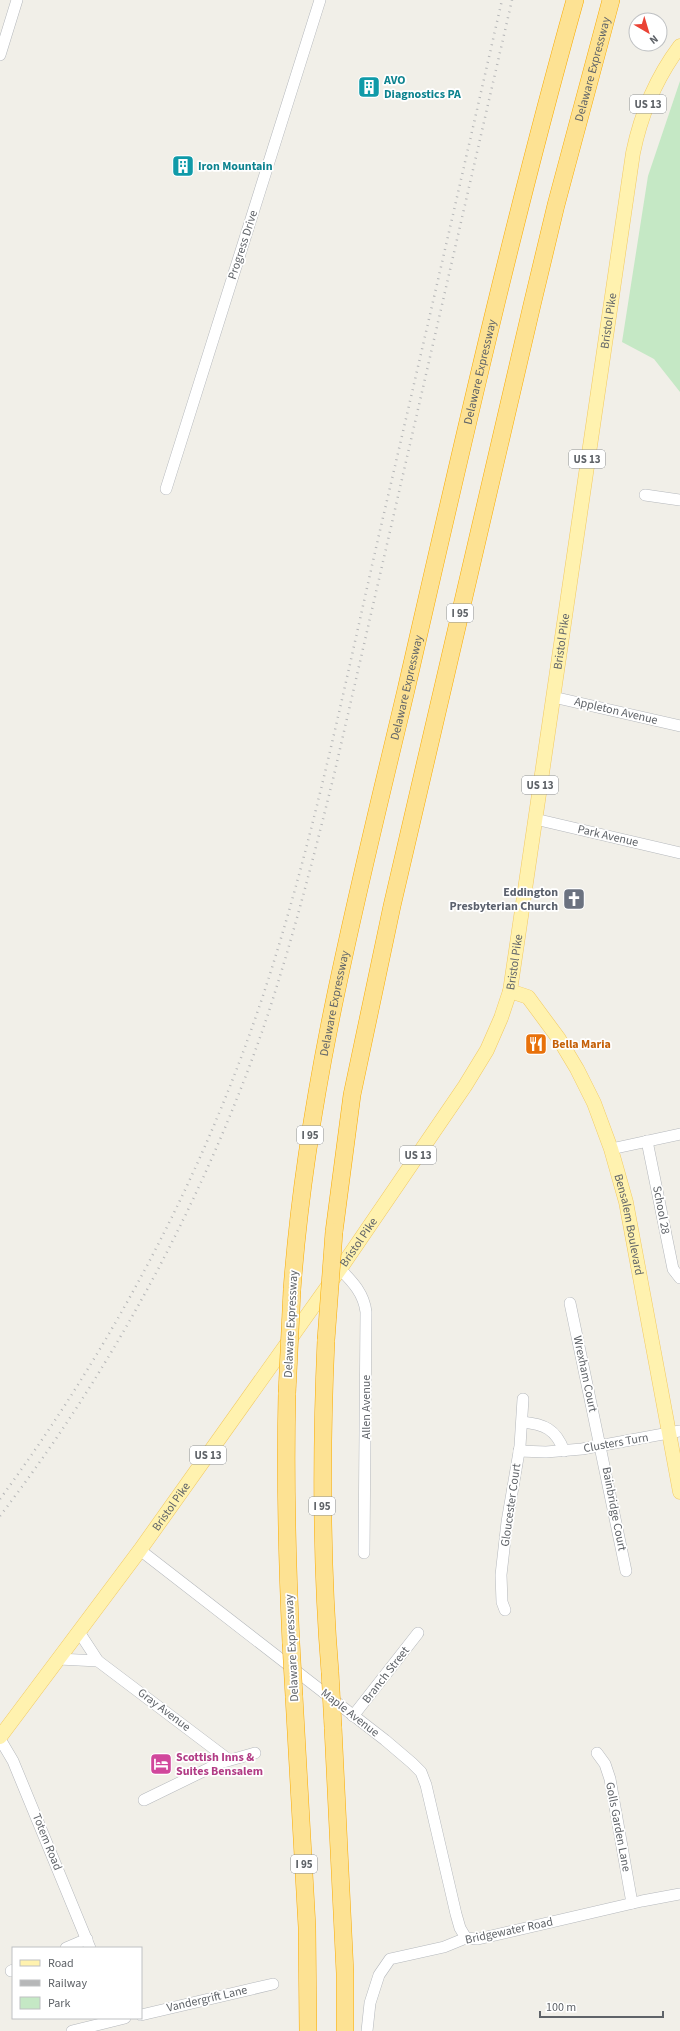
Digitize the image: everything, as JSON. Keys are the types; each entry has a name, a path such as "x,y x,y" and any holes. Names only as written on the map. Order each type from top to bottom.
{"highway":[{"name":"Delaware Expressway","path":"308,2031 307,1927 291,1643 285,1462 292,1290 301,1196 311,1122 338,982 499,289 575,0"},
{"name":"Delaware Expressway","path":"345,2031 344,1957 322,1521 323,1403 334,1232 353,1088 391,914 556,205 612,0"}],"main road":[{"name":"Bristol Pike","path":"0,1738 140,1550 340,1269 480,1062 497,1028 510,991 633,153 639,127 649,101 665,68 680,46"},
{"name":"Bensalem Boulevard","path":"510,991 528,997 559,1039 591,1097 611,1149 626,1202 674,1432 680,1492"}],"street":[{"path":"0,55 17,0"},
{"name":"Progress Drive","path":"166,489 320,0"},
{"path":"645,495 680,500"},
{"name":"Appleton Avenue","path":"553,696 680,726"},
{"name":"Park Avenue","path":"535,819 680,853"},
{"path":"611,1149 680,1134"},
{"name":"School 28","path":"647,1141 673,1270 680,1278"},
{"name":"Allen Avenue","path":"340,1269 354,1284 362,1296 366,1312 364,1553"},
{"name":"Wrexham Court","path":"570,1303 601,1446"},
{"name":"Gloucester Court","path":"505,1610 502,1602 501,1575 507,1522 519,1451 523,1399"},
{"path":"522,1422 540,1424 546,1427 558,1440 564,1451"},
{"name":"Clusters Turn","path":"519,1451 564,1451 601,1446 674,1432"},
{"name":"Bainbridge Court","path":"601,1446 626,1571"},
{"name":"Maple Avenue","path":"140,1550 402,1753 420,1772 430,1796 456,1914 460,1928 466,1938"},
{"name":"Gray Avenue","path":"79,1632 98,1661 229,1760"},
{"name":"Branch Street","path":"353,1716 418,1633"},
{"path":"59,1659 98,1661"},
{"name":"Totem Road","path":"0,1738 13,1760 88,1944"},
{"path":"144,1800 229,1760 255,1753"},
{"name":"Golls Garden Lane","path":"597,1753 605,1764 610,1779 632,1903"},
{"name":"Bridgewater Road","path":"367,2031 370,2003 379,1975 390,1959 444,1947 466,1938 478,1940 632,1903 680,1894"},
{"path":"72,1947 88,1944"},
{"name":"Vandergrift Lane","path":"142,2015 273,1984"},
{"path":"72,2031 117,2019"}],"green space":[{"path":"680,81 680,392 654,359 622,342 648,176"}],"railway":[{"path":"0,1499 43,1439 83,1376 121,1313 156,1248 189,1181 219,1113 246,1044 270,974 301,867 328,758 502,0"},
{"path":"0,1516 80,1403 151,1283 183,1221 212,1158 239,1094 263,1029 310,871 334,775 512,0"}],"place":[{"name":"AVO Diagnostics PA","path":"369,87"},
{"name":"Iron Mountain","path":"183,166"},
{"name":"Eddington Presbyterian Church","path":"574,899"},
{"name":"Bella Maria","path":"536,1044"},
{"name":"Scottish Inns & Suites Bensalem","path":"161,1764"}]}
